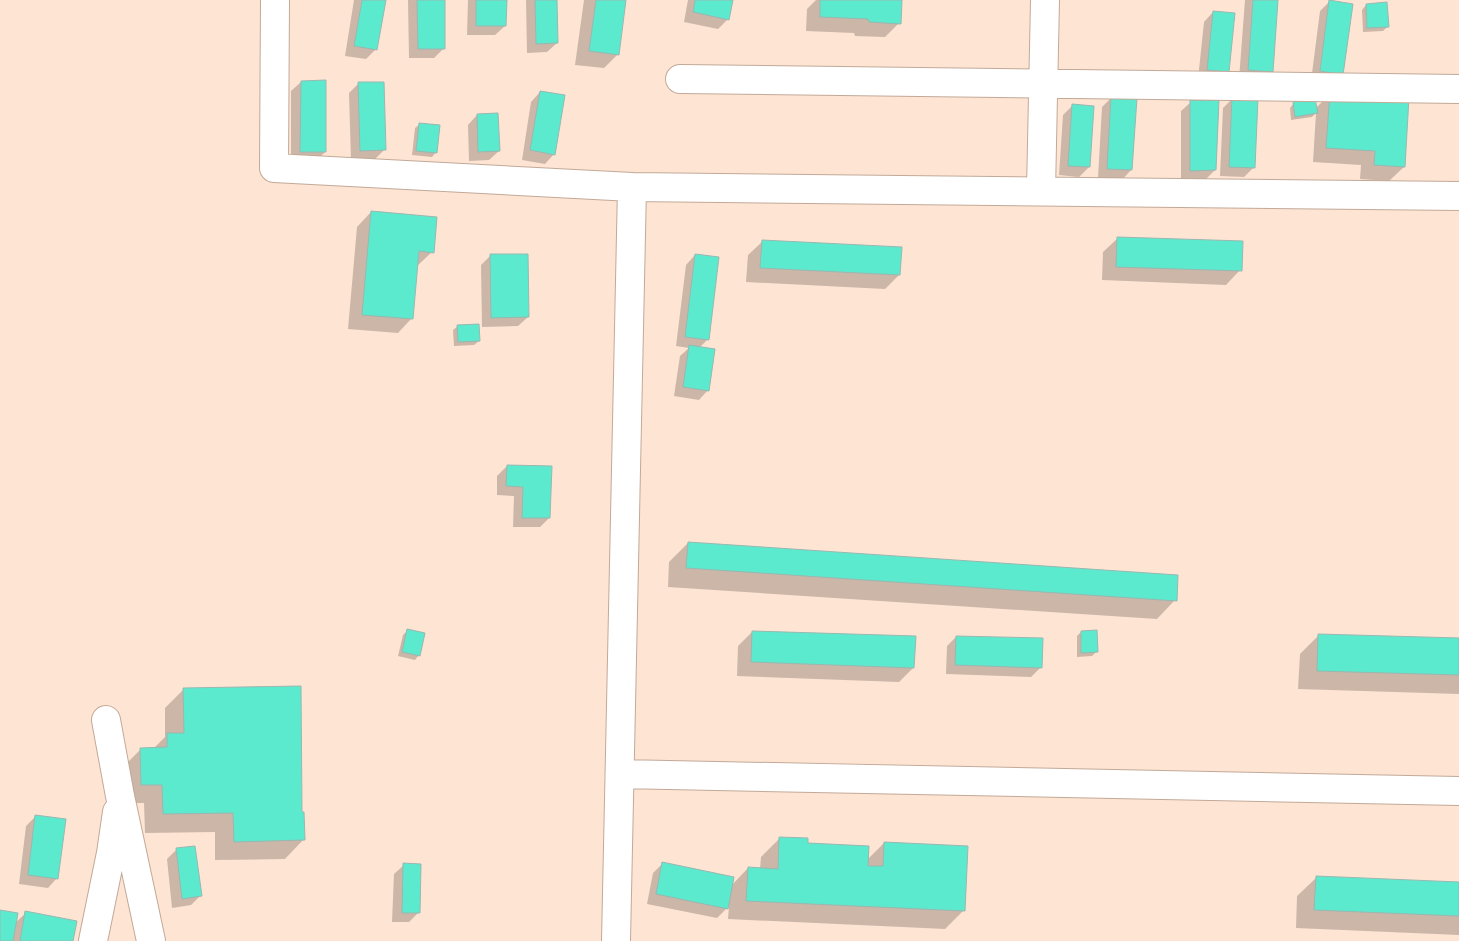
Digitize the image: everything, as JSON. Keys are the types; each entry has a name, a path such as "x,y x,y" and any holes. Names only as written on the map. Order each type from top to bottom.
{"street":[{"path":"275,0 274,168 632,187 1459,196"},
{"path":"1041,191 1045,0"},
{"path":"680,79 1459,89"},
{"path":"616,941 632,187"},
{"path":"106,720 151,941"},
{"path":"620,774 1459,791"},
{"path":"93,941 111,853 120,796"}],"building":[{"path":"362,0 386,0 377,50 354,46"},
{"path":"417,0 445,0 445,49 418,49"},
{"path":"476,0 507,0 506,26 476,26"},
{"path":"535,0 557,0 558,43 536,44"},
{"path":"596,0 626,0 619,55 589,51"},
{"path":"695,0 733,0 729,20 693,12"},
{"path":"820,0 902,0 901,24 869,22 868,19 820,17"},
{"path":"1253,0 1278,0 1273,72 1248,70"},
{"path":"1329,0 1353,4 1343,75 1320,71"},
{"path":"1387,2 1389,27 1367,28 1366,4"},
{"path":"1213,11 1235,13 1229,72 1207,70"},
{"path":"326,80 326,152 300,152 301,81"},
{"path":"358,82 384,82 386,150 360,151"},
{"path":"540,91 565,95 555,155 530,150"},
{"path":"1330,92 1409,97 1405,167 1374,165 1375,151 1326,148"},
{"path":"1111,96 1137,98 1132,170 1107,169"},
{"path":"1232,97 1258,98 1255,168 1229,167"},
{"path":"1315,99 1318,113 1295,117 1293,102"},
{"path":"1190,100 1219,100 1216,170 1190,171"},
{"path":"1072,104 1094,106 1090,167 1068,166"},
{"path":"498,113 500,151 478,152 477,114"},
{"path":"419,123 440,125 437,153 416,151"},
{"path":"371,211 437,217 434,253 419,251 413,319 362,315"},
{"path":"1117,237 1243,241 1242,271 1116,267"},
{"path":"762,240 902,247 900,275 760,268"},
{"path":"490,254 528,254 529,317 491,318"},
{"path":"695,254 719,257 709,340 685,337"},
{"path":"479,324 480,341 458,342 457,325"},
{"path":"689,345 715,349 709,391 683,387"},
{"path":"507,465 552,466 550,518 522,518 523,487 506,486"},
{"path":"688,542 1178,575 1177,601 686,568"},
{"path":"407,629 425,633 420,656 402,652"},
{"path":"1097,630 1098,652 1081,653 1081,631"},
{"path":"752,631 916,636 914,668 751,662"},
{"path":"1318,634 1459,638 1459,675 1317,671"},
{"path":"956,636 1043,638 1042,668 955,665"},
{"path":"301,686 302,812 304,812 305,840 234,842 233,813 163,814 162,785 141,785 140,748 167,747 167,733 184,733 183,688"},
{"path":"35,815 66,819 58,879 28,875"},
{"path":"779,837 808,838 808,843 869,846 868,866 883,866 884,842 968,846 965,911 746,901 748,867 778,869"},
{"path":"195,846 202,896 182,899 176,848"},
{"path":"662,862 734,877 728,909 656,894"},
{"path":"403,863 421,864 420,913 402,913"},
{"path":"1316,876 1459,882 1459,916 1314,910"},
{"path":"0,910 18,913 13,941 0,941"},
{"path":"25,911 77,921 73,941 20,941"}]}
